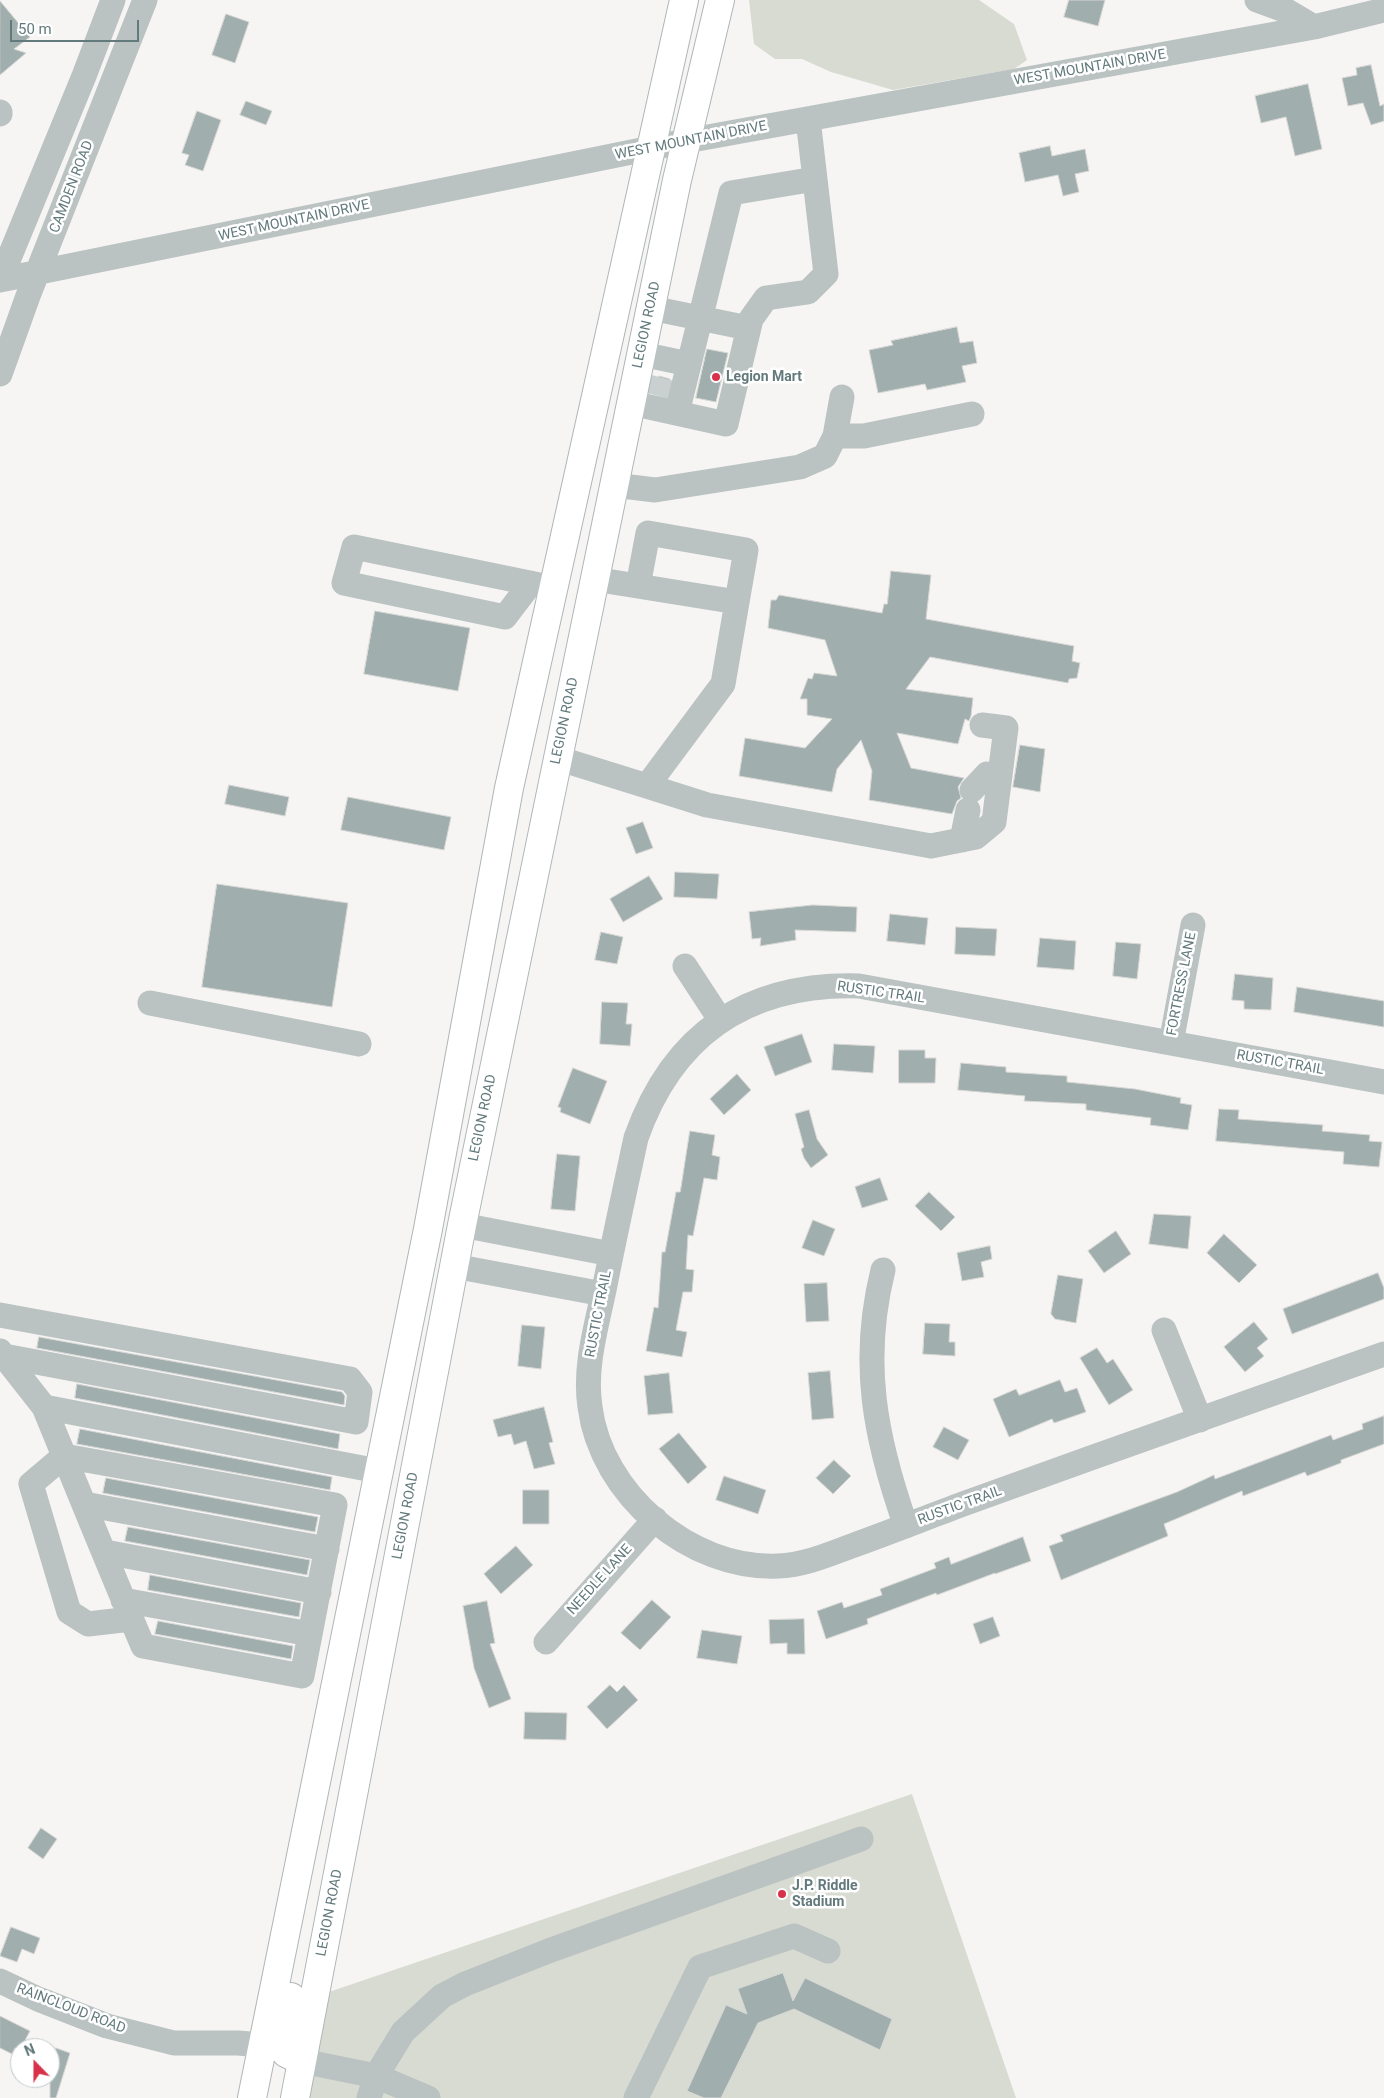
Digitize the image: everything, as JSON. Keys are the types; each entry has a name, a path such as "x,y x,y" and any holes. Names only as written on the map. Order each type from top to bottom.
{"main road":[{"path":"252,2098 418,1274 509,788 542,586 652,148 684,0"},
{"name":"LEGION ROAD","path":"295,2098 462,1225 614,485 663,389 641,354 686,141 720,0"},
{"path":"454,1266 442,1257 440,1244 448,1204 466,1078 458,1061"},
{"path":"388,1608 382,1580 412,1405 428,1289 418,1274"},
{"path":"302,2061 286,2053 282,2046 326,1799 326,1780 319,1763"}],"street":[{"path":"0,280 84,76 112,0"},
{"name":"CAMDEN ROAD","path":"0,374 28,296 145,0"},
{"path":"1257,0 1289,6 1314,27"},
{"name":"WEST MOUNTAIN DRIVE","path":"0,280 686,141 1314,27 1384,10"},
{"path":"641,354 663,389 726,424 750,319 766,298 808,292 826,274 808,119"},
{"path":"663,389 699,318 731,193 815,179"},
{"path":"651,308 748,328"},
{"path":"614,485 655,490 800,467 825,456 835,436 842,397"},
{"path":"835,436 864,436 972,414"},
{"path":"638,586 648,533 746,550 723,684 647,786"},
{"path":"354,547 542,586 504,617 344,583 354,547"},
{"path":"594,579 737,602"},
{"path":"557,758 707,805 931,846 976,837 994,822 1006,728 982,724"},
{"path":"962,840 970,800 987,774 1000,776"},
{"name":"FORTRESS LANE","path":"1171,1043 1192,925"},
{"path":"685,966 721,1021"},
{"name":"RUSTIC TRAIL","path":"1384,1082 859,986 800,989 745,1007 721,1021 691,1045 671,1069 656,1092 644,1116 636,1138 603,1294 589,1369 589,1404 593,1427 602,1453 615,1476 654,1519 676,1537 708,1554 752,1566 779,1566 810,1561 1384,1354"},
{"path":"150,1003 359,1044"},
{"path":"462,1225 611,1254"},
{"path":"454,1266 603,1294"},
{"path":"883,1270 875,1302 871,1337 872,1381 878,1430 888,1476 906,1526"},
{"path":"0,1315 350,1379 360,1392 356,1422 2,1354"},
{"path":"1164,1330 1200,1420"},
{"path":"2,1354 44,1407 64,1456 84,1504 105,1552 143,1646 302,1676 335,1505 64,1456"},
{"path":"44,1407 378,1471"},
{"path":"64,1456 31,1484 68,1612 88,1624 127,1609 310,1634"},
{"path":"84,1504 327,1548"},
{"name":"NEEDLE LANE","path":"546,1642 654,1519"},
{"path":"105,1552 319,1592"},
{"path":"372,2087 403,2032 442,1996 465,1984 551,1950 861,1839"},
{"path":"636,2098 700,1967 794,1936 828,1951"},
{"name":"RAINCLOUD ROAD","path":"0,1981 38,1999 107,2026 174,2043 262,2045"},
{"path":"302,2061 372,2087 428,2098"}],"shaded area":[{"path":"749,0 979,0 1014,24 1027,60 1014,69 893,90 831,72 802,59 775,59 754,44"},
{"name":"J.P. Riddle Stadium","path":"912,1794 1016,2098 304,2098 323,1994"}],"building":[{"path":"1069,0 1105,0 1098,26 1064,17"},
{"path":"0,1 30,37 14,49 26,53 0,75"},
{"path":"226,14 249,22 235,63 212,55"},
{"path":"1371,65 1380,106 1384,104 1384,121 1371,125 1363,103 1348,106 1342,78 1357,75 1356,68"},
{"path":"1308,84 1322,149 1295,156 1286,117 1261,123 1255,96"},
{"path":"246,101 272,111 266,125 240,115"},
{"path":"197,111 221,120 203,171 185,165 189,155 182,153"},
{"path":"1050,146 1052,156 1085,149 1089,171 1075,174 1079,192 1063,196 1058,175 1025,182 1019,153"},
{"path":"957,327 960,343 973,341 977,363 962,366 966,382 927,390 925,384 878,393 869,350 893,345 891,341"},
{"path":"707,349 728,353 716,402 696,398"},
{"path":"659,376 670,379 666,396 655,393"},
{"path":"891,571 931,575 926,619 1074,646 1072,661 1080,663 1077,678 1069,679 1068,683 930,657 906,689 973,698 969,721 965,719 958,744 897,733 911,768 964,778 958,787 961,798 957,801 952,814 869,800 872,771 861,740 837,769 832,792 739,776 745,738 805,748 832,719 807,715 807,699 800,699 808,678 812,679 814,673 837,676 825,640 768,628 771,600 776,600 779,595 882,613 884,604 887,604"},
{"path":"375,611 470,628 458,691 364,674"},
{"path":"1020,745 1045,749 1040,792 1013,787"},
{"path":"229,785 289,797 285,816 225,804"},
{"path":"348,797 451,817 444,850 341,830"},
{"path":"643,822 653,848 636,854 626,828"},
{"path":"675,872 719,874 717,899 674,897"},
{"path":"649,876 663,899 623,922 610,899"},
{"path":"217,884 348,903 332,1007 202,987"},
{"path":"813,905 857,907 856,932 795,930 796,940 760,946 761,938 752,939 749,912"},
{"path":"890,914 928,918 925,945 887,941"},
{"path":"956,927 997,929 995,956 955,954"},
{"path":"601,932 623,937 617,964 595,960"},
{"path":"1040,938 1076,941 1074,970 1037,967"},
{"path":"1116,942 1141,944 1137,979 1113,976"},
{"path":"1235,974 1273,978 1271,1010 1244,1009 1244,1001 1232,1000"},
{"path":"1297,987 1384,1001 1384,1027 1294,1012"},
{"path":"602,1002 628,1003 626,1024 632,1024 630,1046 600,1044"},
{"path":"802,1034 812,1062 775,1076 764,1047"},
{"path":"834,1044 875,1046 873,1073 832,1070"},
{"path":"899,1050 925,1050 925,1058 936,1058 935,1083 899,1083"},
{"path":"961,1063 1006,1067 1006,1072 1067,1076 1067,1082 1135,1089 1181,1098 1180,1103 1192,1105 1188,1130 1150,1125 1151,1118 1086,1110 1086,1104 1024,1101 1025,1096 958,1090"},
{"path":"573,1068 607,1081 590,1124 560,1112 561,1108 558,1107"},
{"path":"737,1074 751,1090 724,1115 710,1099"},
{"path":"1219,1109 1239,1110 1238,1119 1323,1125 1322,1131 1370,1135 1369,1141 1382,1142 1379,1167 1343,1164 1344,1152 1216,1141"},
{"path":"809,1110 817,1139 828,1155 811,1168 804,1158 801,1149 804,1147 795,1114"},
{"path":"690,1131 715,1135 712,1155 720,1157 717,1180 704,1178 693,1236 688,1235 686,1269 694,1270 692,1292 683,1292 676,1330 687,1332 682,1357 646,1351 654,1307 658,1308 662,1252 665,1252 676,1192 680,1192"},
{"path":"557,1154 580,1156 575,1211 551,1209"},
{"path":"880,1178 888,1200 862,1208 855,1187"},
{"path":"929,1192 955,1217 941,1231 915,1206"},
{"path":"1154,1214 1191,1216 1188,1249 1149,1244"},
{"path":"813,1220 835,1229 824,1256 802,1248"},
{"path":"1116,1231 1131,1254 1104,1273 1088,1251"},
{"path":"1224,1234 1257,1265 1239,1283 1207,1253"},
{"path":"990,1246 992,1259 981,1262 984,1277 962,1281 957,1253"},
{"path":"1378,1273 1384,1288 1384,1299 1292,1334 1283,1309"},
{"path":"1058,1275 1083,1279 1076,1323 1055,1319 1051,1314"},
{"path":"827,1283 829,1321 806,1322 804,1284"},
{"path":"1254,1322 1268,1339 1257,1348 1264,1356 1245,1372 1224,1347"},
{"path":"925,1323 950,1324 949,1342 955,1342 955,1356 923,1354"},
{"path":"522,1325 545,1327 541,1369 518,1366"},
{"path":"39,1337 342,1392 345,1396 344,1405 37,1348"},
{"path":"1097,1348 1107,1363 1113,1359 1133,1390 1109,1405 1080,1358"},
{"path":"830,1371 834,1418 812,1420 808,1373"},
{"path":"669,1373 673,1413 648,1415 644,1376"},
{"path":"1060,1380 1065,1392 1077,1388 1086,1412 1054,1423 1052,1419 1009,1437 993,1399 1016,1389 1019,1395"},
{"path":"77,1384 340,1434 338,1449 75,1398"},
{"path":"544,1407 553,1442 549,1443 555,1464 534,1469 526,1441 514,1445 511,1434 498,1437 493,1420"},
{"path":"1384,1416 1384,1444 1341,1460 1341,1463 1307,1476 1305,1472 1243,1496 1242,1491 1164,1524 1168,1536 1061,1580 1049,1546 1063,1541 1060,1535 1177,1492 1214,1475 1215,1479 1331,1435 1333,1440 1363,1429 1362,1424"},
{"path":"944,1427 969,1440 958,1460 933,1447"},
{"path":"80,1429 332,1477 330,1490 77,1444"},
{"path":"679,1433 707,1467 688,1484 659,1449"},
{"path":"834,1460 851,1476 833,1494 816,1478"},
{"path":"724,1476 766,1490 758,1514 716,1500"},
{"path":"106,1478 318,1517 315,1532 103,1493"},
{"path":"523,1490 549,1490 549,1524 523,1524"},
{"path":"128,1527 310,1560 307,1575 125,1541"},
{"path":"1023,1537 1031,1561 937,1595 936,1593 867,1619 868,1624 826,1639 817,1611 842,1602 844,1608 882,1595 880,1589 936,1568 934,1563 949,1557 951,1564"},
{"path":"516,1546 533,1565 501,1594 484,1574"},
{"path":"150,1575 301,1603 299,1617 148,1590"},
{"path":"652,1600 671,1617 640,1650 621,1633"},
{"path":"487,1601 495,1643 490,1644 511,1699 489,1708 474,1668 463,1606"},
{"path":"993,1617 1000,1636 980,1644 973,1624"},
{"path":"804,1619 805,1654 787,1654 787,1643 770,1644 769,1620"},
{"path":"158,1621 293,1646 291,1659 155,1634"},
{"path":"702,1630 742,1636 737,1664 697,1658"},
{"path":"610,1685 617,1692 624,1685 638,1700 607,1729 587,1707"},
{"path":"525,1712 567,1713 566,1740 524,1739"},
{"path":"41,1828 57,1839 43,1859 28,1848"},
{"path":"11,1927 40,1938 34,1954 22,1949 17,1962 0,1956"},
{"path":"783,1973 793,2001 805,1978 892,2019 880,2050 794,2009 758,2023 721,2098 704,2098 687,2091 726,2005 747,2014 738,1989"},
{"path":"0,2016 30,2031 26,2038 10,2038 10,2053 0,2048"},
{"path":"60,2049 70,2053 60,2085"},
{"path":"50,2088 59,2088 56,2098 50,2098"}],"tunnel":[{"path":"658,396 663,378"}],"place":[{"name":"Legion Mart","path":"716,377"},
{"name":"J.P. Riddle Stadium","path":"782,1894"}]}
